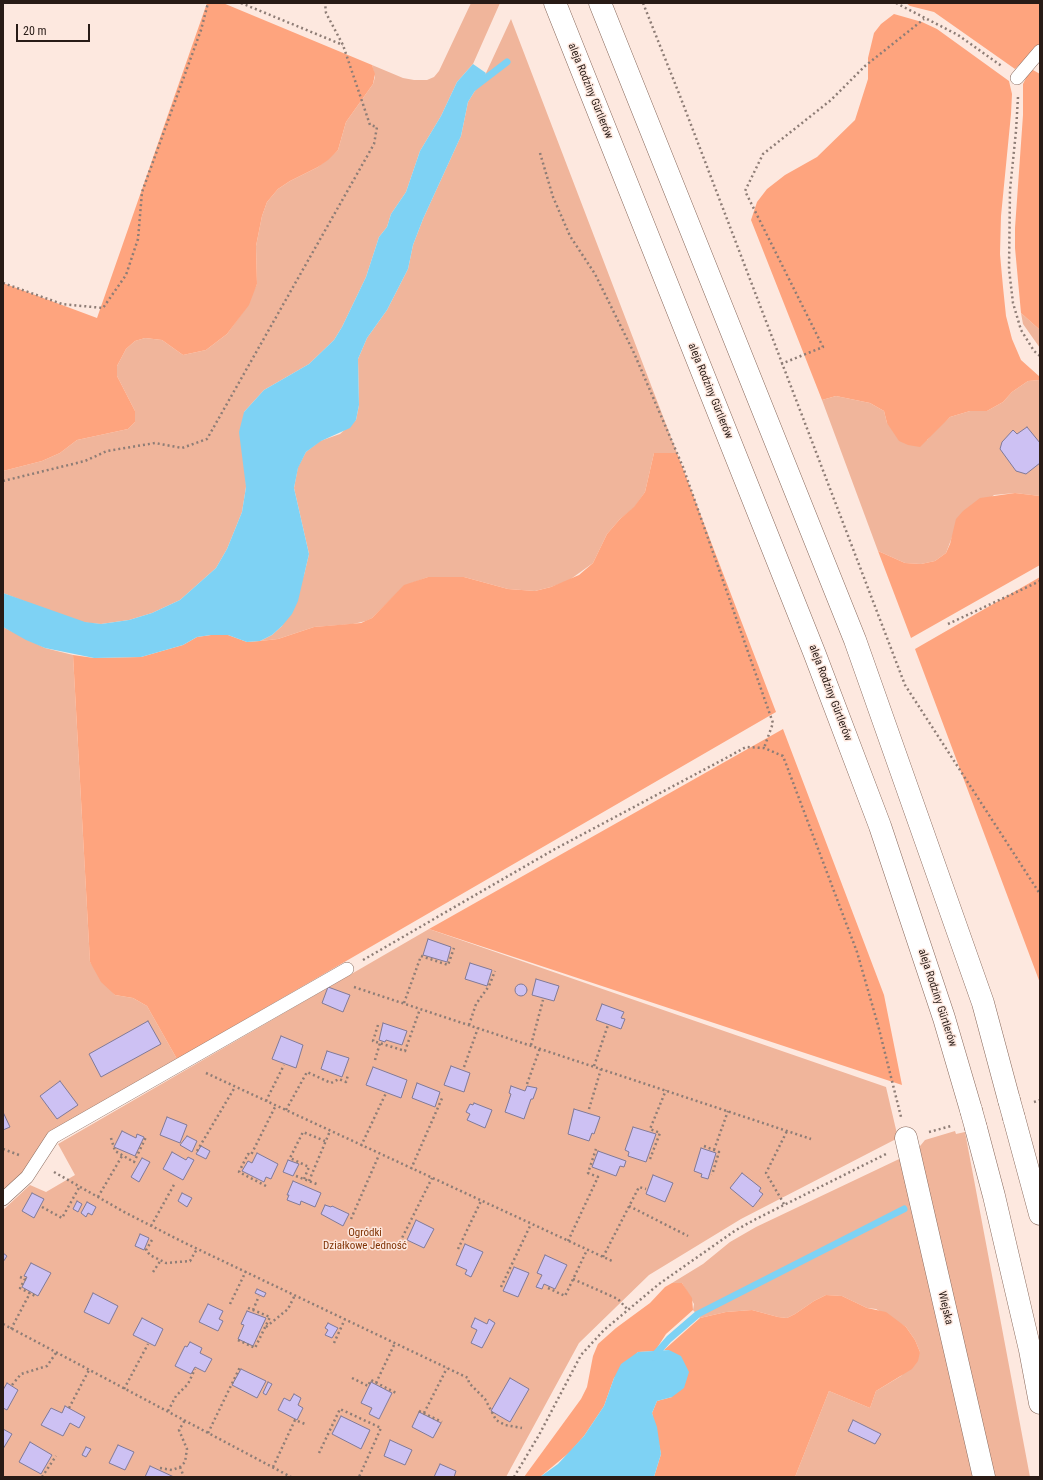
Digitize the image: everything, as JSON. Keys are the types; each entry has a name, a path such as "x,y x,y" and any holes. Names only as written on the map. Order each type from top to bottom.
{"main road":[{"name":"aleja Rodziny Gürtlerów","path":"555,3 814,652 880,826 944,1018 973,1119 996,1204 1030,1350 1040,1403"},
{"path":"600,3 855,640 983,1003 1040,1214"},
{"name":"Wiejska","path":"906,1138 984,1477"}],"lane":[{"path":"1017,78 1037,60"},
{"path":"3,1199 27,1177 53,1137 347,969"}],"path":[{"path":"3,283 62,304 103,308 126,275 138,239 142,192 201,30 208,3"},
{"path":"241,3 343,45"},
{"path":"3,481 85,461 107,450 155,443 182,448 207,439 374,144 377,127 370,125 343,45 326,12 325,3"},
{"path":"643,3 905,685 1040,894"},
{"path":"896,3 958,35 1017,78 1016,131 1010,190 1009,269 1014,303 1021,330 1034,351 1040,356"},
{"path":"781,364 823,347 745,191 763,154 832,100 865,66 924,18"},
{"path":"540,153 553,197 570,236 595,274 631,346 683,467 773,723 764,748"},
{"path":"948,624 1040,580"},
{"path":"347,969 555,849 746,747 764,748 783,756 857,952 878,1025 906,1138 889,1153 784,1204 736,1230 659,1284 604,1330 581,1355 539,1435 514,1477"},
{"path":"404,1003 421,956 448,964 454,948"},
{"path":"469,1025 476,1004 489,986 494,971"},
{"path":"329,979 601,1068 811,1139"},
{"path":"531,1045 543,1000"},
{"path":"378,1025 373,1041 405,1051 420,1009"},
{"path":"594,1066 608,1025"},
{"path":"464,1067 478,1028"},
{"path":"375,1060 380,1044"},
{"path":"527,1084 540,1048"},
{"path":"184,1063 380,1155 612,1261"},
{"path":"266,1101 284,1065"},
{"path":"589,1109 601,1068"},
{"path":"286,1110 307,1072 332,1083 339,1079 346,1082 348,1075"},
{"path":"197,1151 235,1086"},
{"path":"650,1159 660,1133 650,1129 666,1090"},
{"path":"361,1146 386,1093"},
{"path":"411,1169 443,1096"},
{"path":"266,1186 239,1172 248,1154 251,1155 276,1105"},
{"path":"714,1150 728,1111"},
{"path":"309,1181 330,1131"},
{"path":"784,1204 766,1173 787,1131"},
{"path":"304,1179 309,1167 290,1158 303,1132 325,1141"},
{"path":"111,1138 115,1151 134,1162 146,1137"},
{"path":"704,1146 720,1152 712,1175"},
{"path":"568,1241 598,1177 588,1173 596,1149"},
{"path":"351,1219 380,1155"},
{"path":"98,1197 122,1156"},
{"path":"36,1164 197,1249 468,1378 469,1383 485,1399 494,1417 500,1423 510,1427 522,1428"},
{"path":"296,1176 319,1185"},
{"path":"400,1242 432,1178"},
{"path":"151,1226 175,1183"},
{"path":"42,1207 62,1218 80,1186"},
{"path":"603,1257 639,1187 646,1189"},
{"path":"458,1248 481,1201"},
{"path":"629,1206 688,1236"},
{"path":"501,1287 531,1224"},
{"path":"152,1240 146,1250 150,1256 166,1263 190,1261 197,1249"},
{"path":"548,1288 564,1296 587,1250"},
{"path":"153,1272 161,1260"},
{"path":"230,1304 246,1271"},
{"path":"20,1277 25,1279 20,1288 37,1297"},
{"path":"573,1279 618,1299 628,1310"},
{"path":"11,1329 30,1293"},
{"path":"264,1329 288,1309 294,1295"},
{"path":"253,1310 259,1296"},
{"path":"238,1340 255,1348 270,1317 246,1306"},
{"path":"334,1343 345,1319"},
{"path":"3,1324 291,1477"},
{"path":"376,1383 395,1343"},
{"path":"124,1389 148,1344"},
{"path":"12,1385 21,1374 47,1366 56,1353"},
{"path":"208,1432 240,1367"},
{"path":"424,1413 447,1368"},
{"path":"168,1411 176,1396 188,1384 196,1369"},
{"path":"69,1408 89,1370"},
{"path":"352,1378 368,1386 371,1380 398,1394"},
{"path":"319,1453 340,1409 381,1428 359,1477"},
{"path":"419,1410 442,1422"},
{"path":"160,1468 169,1471 180,1467 185,1462 188,1454 186,1444 180,1430 185,1420"},
{"path":"273,1467 295,1420 305,1424"},
{"path":"42,1477 56,1456"},
{"path":"180,1467 184,1477"}],"green space":[{"path":"471,3 500,3 473,64 457,82 441,116 420,151 406,192 391,214 387,227 379,237 366,277 342,327 334,340 309,364 264,390 244,412 246,487 242,512 227,549 216,568 180,600 152,613 129,620 101,624 78,622 3,593 3,471 42,461 60,453 77,440 128,429 135,422 135,411 117,376 117,366 126,349 135,341 145,338 162,340 183,355 206,350 227,334 243,312 257,284 256,246 262,216 267,202 278,189 290,181 318,167 338,150 346,122 373,84 375,77 372,65 403,78 427,80 434,77 439,71"},
{"path":"511,19 677,453 654,453 645,492 634,508 620,519 607,534 593,563 568,581 535,591 508,589 464,577 428,577 404,586 372,618 366,621 353,624 314,627 278,639 260,641 272,635 282,626 304,575 309,554 294,488 298,467 306,452 320,441 340,434 356,420 359,405 358,359 367,338 387,310 408,269 413,245 423,219 461,136 468,102 486,73"},
{"path":"1021,313 1040,330 1040,348 1023,324"},
{"path":"1040,380 1040,496 1015,493 994,495 954,532 946,553 935,561 921,564 905,563 878,551 822,400 836,396 870,403 884,411 887,423 927,440 935,430 950,417 970,411 987,411 1003,402 1012,392 1028,381"},
{"path":"3,627 45,648 73,655 90,962 115,995 133,998 147,1006 177,1059 47,1136 23,1172 3,1191"},
{"name":"Ogródki Działkowe Jedność","path":"429,929 886,1087 898,1138 741,1219 649,1275 579,1343 506,1477 3,1477 3,1210 30,1185 46,1192 75,1175 58,1144"},
{"path":"955,1131 956,1134 965,1132 1030,1477 795,1477 829,1391 870,1408 876,1391 901,1376 920,1352 915,1340 906,1327 876,1309 867,1308 842,1296 826,1295 787,1318 752,1310 726,1312 700,1318 693,1310 694,1304 682,1283 672,1283 703,1264 730,1242 756,1227 916,1151 925,1140"}],"shaded area":[{"path":"207,3 223,3 372,65 375,74 373,84 346,122 338,150 318,167 290,181 278,189 267,202 262,216 256,246 257,284 249,305 227,334 206,350 183,355 162,340 145,338 135,341 126,349 117,366 117,376 135,411 135,422 128,429 77,440 60,453 42,461 3,471 3,283 97,318"},
{"path":"906,3 1040,3 1040,45 1015,69 934,12 910,6"},
{"path":"894,14 922,22 937,29 1009,81 1012,94 1011,114 1001,216 1000,254 1006,316 1012,339 1021,360 1040,377 1040,380 1028,381 1012,392 1003,402 987,411 970,411 950,417 920,447 908,445 899,441 887,423 884,411 870,403 836,396 822,400 751,220 757,202 767,189 785,175 817,157 855,120 868,79 868,58 874,33 881,24"},
{"path":"1033,70 1040,74 1040,330 1021,313 1015,248 1015,228 1023,115 1023,84 1029,72"},
{"path":"654,453 677,453 776,712 177,1059 147,1006 133,998 115,995 101,982 90,962 73,655 94,658 141,657 183,645 197,637 228,635 247,642 260,641 278,639 314,627 361,623 372,618 404,585 428,577 464,577 508,589 535,591 551,587 579,575 593,563 607,534 620,519 634,507 645,492"},
{"path":"1015,493 1040,496 1040,565 911,638 878,551 905,563 921,564 935,561 946,553 950,544 956,519 963,511 980,498"},
{"path":"1040,577 1040,983 915,649"},
{"path":"783,729 884,995 902,1085 429,929"},
{"path":"672,1283 682,1283 692,1298 693,1310 666,1334 655,1351 638,1352 614,1378 604,1406 584,1436 570,1452 540,1477 524,1477 581,1399 587,1387 593,1356 598,1344 616,1328 650,1303 665,1287"},
{"path":"826,1295 842,1296 867,1308 886,1312 906,1327 915,1340 920,1352 918,1361 912,1369 876,1391 870,1408 829,1391 795,1477 654,1477 661,1454 652,1413 657,1401 672,1397 669,1350 664,1350 700,1318 726,1312 752,1310 787,1318"}],"water":[{"path":"473,64 486,73 468,102 461,136 423,219 413,245 408,269 387,310 367,338 358,359 359,405 356,420 350,428 321,441 306,452 298,468 294,488 309,554 298,601 292,614 282,626 272,635 260,641 247,642 228,635 211,635 197,637 183,645 141,657 94,658 45,648 26,640 3,627 3,593 85,622 101,624 129,620 152,613 180,600 216,568 227,549 242,512 246,487 239,432 244,412 264,390 309,364 334,340 342,327 366,277 379,237 387,227 391,214 406,192 420,151 441,116 457,82"},
{"path":"669,1350 681,1356 689,1372 684,1388 672,1397 657,1401 652,1413 657,1427 661,1454 654,1477 540,1477 558,1464 584,1436 604,1406 614,1378 621,1364 638,1352"}],"building":[{"path":"1027,427 1040,443 1040,463 1026,474 1016,471 1000,449 1002,442 1013,430 1017,434"},
{"path":"428,939 451,947 447,962 423,955"},
{"path":"470,963 492,970 487,986 465,979"},
{"path":"536,979 559,986 554,1001 532,995"},
{"path":"523,984 526,985 526,995 519,996 516,995 515,988 516,985"},
{"path":"328,987 350,995 343,1012 322,1003"},
{"path":"602,1004 624,1012 621,1018 625,1019 621,1029 596,1020"},
{"path":"148,1021 161,1044 101,1077 89,1054"},
{"path":"383,1023 407,1031 402,1045 386,1040 385,1042 379,1040"},
{"path":"281,1036 303,1045 296,1068 272,1059"},
{"path":"327,1051 349,1058 342,1077 321,1069"},
{"path":"451,1066 470,1073 464,1092 444,1085"},
{"path":"373,1067 407,1080 401,1098 366,1085"},
{"path":"60,1081 78,1105 57,1119 40,1096"},
{"path":"417,1083 440,1092 435,1107 412,1098"},
{"path":"511,1086 525,1091 527,1086 537,1088 533,1099 531,1099 524,1119 505,1112 511,1094 509,1093"},
{"path":"474,1103 492,1110 485,1128 467,1120 470,1114 466,1112 470,1104 473,1105"},
{"path":"574,1109 600,1117 594,1134 592,1133 589,1141 568,1134"},
{"path":"3,1112 10,1127 3,1130"},
{"path":"167,1117 187,1125 180,1143 160,1135"},
{"path":"633,1127 656,1134 646,1162 628,1156 629,1152 625,1150"},
{"path":"122,1131 136,1138 137,1134 144,1137 135,1156 114,1147"},
{"path":"187,1136 197,1141 192,1152 180,1145"},
{"path":"201,1146 210,1151 206,1159 196,1154"},
{"path":"701,1148 716,1153 708,1179 701,1177 702,1174 694,1171"},
{"path":"598,1151 626,1161 624,1167 620,1166 616,1176 592,1167"},
{"path":"172,1152 186,1160 188,1157 194,1160 183,1180 163,1169"},
{"path":"257,1153 278,1164 271,1179 266,1177 264,1182 242,1171 248,1161 252,1163"},
{"path":"142,1158 150,1162 139,1182 131,1177"},
{"path":"288,1160 299,1164 293,1176 283,1172"},
{"path":"742,1173 761,1188 759,1191 763,1194 753,1207 730,1188"},
{"path":"653,1175 673,1183 665,1202 646,1194"},
{"path":"293,1181 321,1193 315,1207 301,1201 300,1205 287,1200 289,1195 287,1195"},
{"path":"32,1193 44,1199 34,1218 22,1211"},
{"path":"182,1193 192,1198 187,1207 178,1201"},
{"path":"77,1201 82,1204 78,1212 73,1209"},
{"path":"87,1202 96,1207 92,1215 88,1213 86,1217 81,1213"},
{"path":"325,1205 332,1206 349,1214 343,1226 321,1214"},
{"path":"416,1220 434,1229 424,1248 407,1240"},
{"path":"140,1234 149,1238 144,1250 135,1246"},
{"path":"465,1244 483,1252 471,1277 465,1274 467,1270 456,1265"},
{"path":"3,1253 7,1256 3,1262"},
{"path":"545,1255 567,1265 555,1289 544,1284 542,1289 536,1287 542,1275 537,1273"},
{"path":"31,1263 51,1273 38,1296 22,1287 27,1277 24,1276"},
{"path":"514,1267 529,1273 518,1297 503,1291"},
{"path":"257,1289 266,1293 264,1297 255,1293"},
{"path":"93,1293 118,1306 109,1324 84,1312"},
{"path":"208,1304 223,1311 219,1319 223,1321 218,1331 199,1322"},
{"path":"247,1311 266,1318 253,1346 238,1339 244,1325 241,1324"},
{"path":"142,1318 163,1329 155,1346 133,1335"},
{"path":"475,1318 487,1324 489,1319 495,1323 482,1348 471,1343 477,1330 471,1327"},
{"path":"328,1323 338,1328 332,1338 325,1335 328,1330 325,1328"},
{"path":"190,1342 202,1348 200,1353 212,1359 205,1372 195,1367 191,1374 175,1366 185,1346 187,1347"},
{"path":"241,1369 266,1381 257,1398 232,1385"},
{"path":"510,1378 529,1389 510,1422 491,1411"},
{"path":"268,1382 272,1384 266,1395 263,1393"},
{"path":"371,1382 392,1393 379,1419 369,1414 372,1408 361,1403"},
{"path":"7,1383 18,1390 7,1410 3,1408 3,1390"},
{"path":"294,1394 301,1398 298,1405 303,1408 297,1420 278,1410 284,1398 290,1401"},
{"path":"65,1406 85,1417 79,1428 70,1423 63,1436 41,1425 51,1408 62,1413"},
{"path":"419,1412 441,1423 433,1438 412,1427"},
{"path":"341,1416 370,1430 361,1449 332,1434"},
{"path":"853,1420 881,1434 875,1444 848,1431"},
{"path":"3,1429 12,1434 3,1449"},
{"path":"390,1440 412,1450 405,1465 384,1456"},
{"path":"30,1442 52,1455 41,1474 19,1462"},
{"path":"118,1445 134,1452 125,1470 109,1463"},
{"path":"86,1447 91,1449 86,1457 82,1455"},
{"path":"440,1464 456,1471 454,1477 434,1477"},
{"path":"150,1466 174,1477 145,1477"}],"waterway":[{"path":"473,88 507,62"},
{"path":"653,1357 669,1339 698,1314 904,1209"}]}
